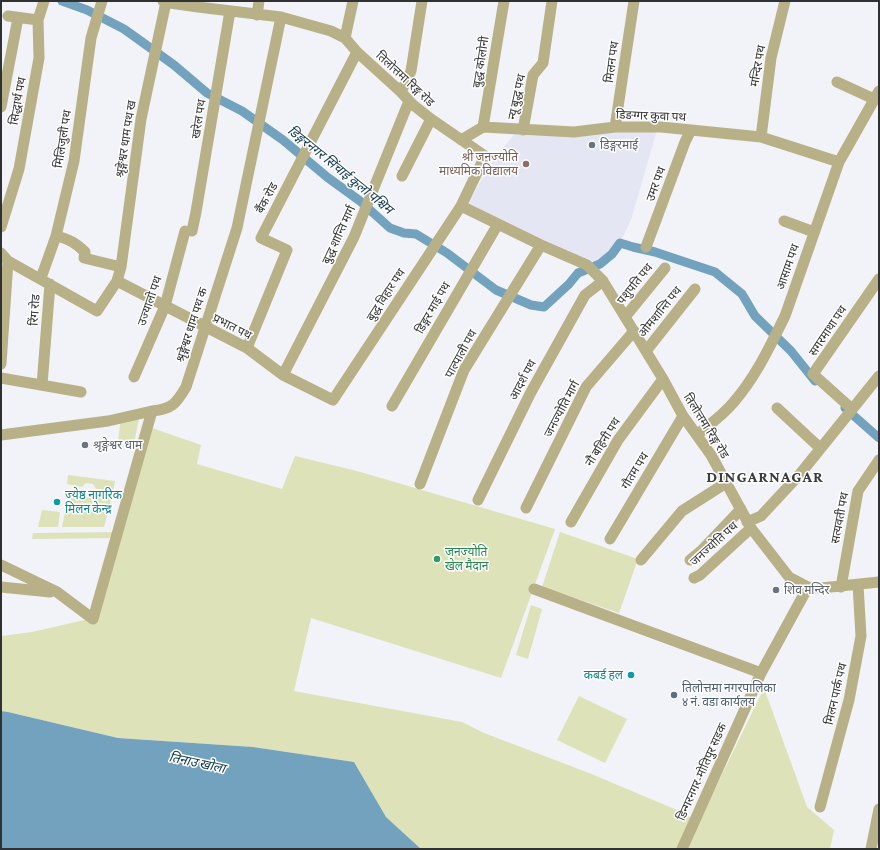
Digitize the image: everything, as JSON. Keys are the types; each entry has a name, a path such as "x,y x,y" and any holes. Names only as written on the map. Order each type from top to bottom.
{"street":[{"name":"सिद्धार्थ पथ","path":"1,227 19,169 22,154 39,58 39,17 44,1"},
{"name":"मिलिजुली पथ","path":"45,281 74,161 91,38 102,1"},
{"path":"257,15 259,1"},
{"path":"345,38 353,1"},
{"path":"401,92 411,71 422,1"},
{"name":"बुद्ध कोलोनी","path":"483,127 504,1"},
{"name":"न्यू बुद्ध पथ","path":"523,130 533,75 543,63 552,1"},
{"name":"मिलन पथ","path":"615,127 634,1"},
{"name":"मन्दिर पथ","path":"761,136 771,58 786,1"},
{"name":"तिलोत्तमा रिङ्ग रोड","path":"167,2 199,4 230,11 281,17 331,31 345,38 357,52 401,92 408,101 431,120 486,156 461,206 590,267 603,281 663,379 682,416 711,455 749,525 789,577 808,587 821,588 879,582"},
{"name":"श्रृङ्गेश्वर धाम पथ ख","path":"45,281 72,298 97,311 117,281 121,267 141,119 167,2"},
{"name":"खरेल पथ","path":"188,231 196,212 230,11"},
{"name":"सिद्धार्थ पथ","path":"1,107 13,17 39,17"},
{"name":"श्रृङ्गेश्वर धाम पथ क","path":"1,435 108,421 167,409 179,399 186,386 236,228 281,17"},
{"name":"बैंक रोड","path":"247,348 287,250 261,238 357,52"},
{"path":"837,82 877,95"},
{"name":"आसाम पथ","path":"697,435 733,403 756,373 786,316 839,162 877,95"},
{"name":"बुद्ध शान्ति मार्ग","path":"283,375 354,237 408,101"},
{"path":"402,176 431,120"},
{"path":"461,140 483,127"},
{"name":"डिङग्गर कुवा पथ","path":"483,127 574,132 615,127 661,127 761,136 839,162"},
{"name":"उमर पथ","path":"646,247 685,142 691,130"},
{"name":"बुद्ध विहार पथ","path":"333,400 461,206"},
{"path":"784,221 814,232"},
{"name":"डिङ्गर माई पथ","path":"392,406 498,224"},
{"name":"उज्यालो पथ","path":"134,377 165,306 188,231"},
{"path":"56,236 75,242 85,252 84,258 121,267"},
{"name":"पाल्पाली पथ","path":"420,484 464,370 542,245"},
{"path":"1,364 4,257"},
{"name":"रिंग रोड","path":"4,257 45,281 42,385"},
{"name":"पशुपति पथ","path":"625,317 665,268"},
{"name":"सगरमाथा पथ","path":"850,411 813,374 879,279"},
{"name":"प्रभात पथ","path":"117,281 205,328 247,348 283,375 333,400"},
{"name":"आदर्श पथ","path":"478,500 531,392 585,295 603,281"},
{"name":"ओमशान्ति पथ","path":"646,351 695,289"},
{"name":"जनज्योति मार्ग","path":"526,508 586,387 634,331"},
{"name":"जनज्योति पथ","path":"694,578 700,576 749,525 761,516 800,474 879,376"},
{"path":"1,378 81,392"},
{"name":"नौ बहिनी पथ","path":"571,522 618,440 663,379"},
{"path":"777,408 820,448"},
{"path":"1,565 57,592 93,619 152,411"},
{"name":"गौतम पथ","path":"610,539 682,416"},
{"name":"सत्यवती पथ","path":"841,587 858,491 879,460"},
{"path":"641,560 682,511 726,483"},
{"path":"690,560 701,551 741,509"},
{"name":"मिलन पार्क पथ","path":"820,807 849,700 861,636 858,585"},
{"path":"1,587 57,592"},
{"name":"डिन्गरनगर-मोतिपुर सडक","path":"683,845 760,673 808,587"},
{"path":"534,589 760,673"},
{"path":"871,849 879,809"}],"shaded area":[{"path":"658,127 631,220 620,243 612,254 600,264 497,224 476,213 468,203 493,160 518,130"}],"green space":[{"path":"140,414 134,443 118,441 121,418"},
{"path":"152,428 201,445 197,464 282,489 295,456 357,471 555,529 501,678 311,618 294,691 462,722 484,733 589,773 677,810 699,822 764,688 807,807 834,830 830,849 421,849 386,817 354,762 253,747 118,738 1,711 1,636 32,632 93,618 116,538 32,539 33,533 118,532"},
{"path":"68,475 115,481 113,492 96,489 93,484 86,483 82,487 67,484"},
{"path":"67,490 82,492 83,497 90,498 95,494 112,497 104,527 62,527 66,508 69,508 71,497 66,496"},
{"path":"42,510 60,512 58,527 38,527"},
{"path":"560,532 638,559 619,613 542,587"},
{"path":"531,605 542,609 528,659 516,655"},
{"path":"579,696 627,719 605,763 557,740"}],"water":[{"name":"तिनाउ खोला","path":"1,711 118,738 253,747 354,762 386,817 421,849 1,849"}],"waterway":[{"name":"डिङ्गरनगर सिंचाई कुलो पश्चिम","path":"62,1 87,10 124,29 174,65 207,93 242,111 283,140 327,177 360,201 390,228 404,233 416,234 447,253 496,290 531,305 544,307 569,284 578,273 600,264 612,254 620,243 655,252 715,272 742,294 755,316 791,351 815,381"},
{"name":"डिङ्गरनगर सिंचाई कुलो पश्चिम","path":"845,408 879,438"}],"place":[{"name":"डिङ्गरमाई","path":"592,145"},
{"name":"श्री जनज्योति माध्यमिक विद्यालय","path":"526,164"},
{"name":"श्रृङ्गेश्वर धाम","path":"85,445"},
{"name":"ज्येष्ठ नागरिक मिलन केन्द्र","path":"57,502"},
{"name":"जनज्योति खेल मैदान","path":"437,559"},
{"name":"शिव मन्दिर","path":"776,590"},
{"name":"कबर्ड हल","path":"631,675"},
{"name":"तिलोत्तमा नगरपालिका ४ नं. वडा कार्यलय","path":"674,695"}],"district":[{"name":"DINGARNAGAR","path":"765,477"}]}
